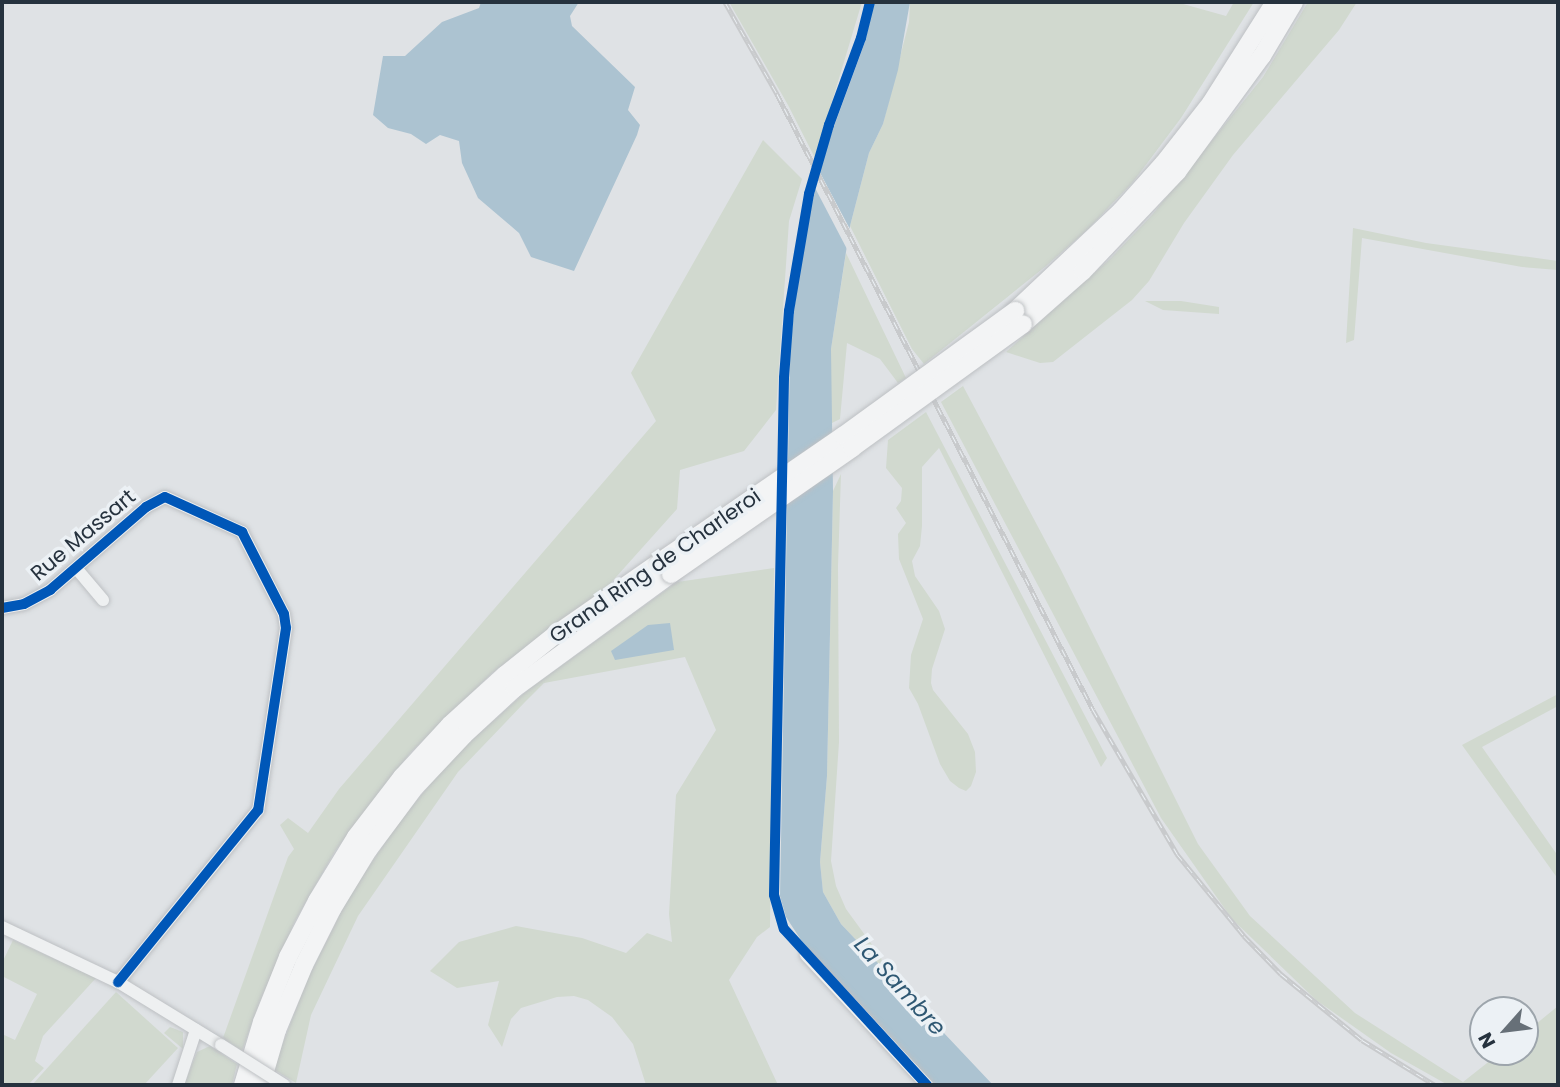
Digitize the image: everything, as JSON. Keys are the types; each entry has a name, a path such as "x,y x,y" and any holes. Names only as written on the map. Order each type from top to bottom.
{"highway":[{"name":"Grand Ring de Charleroi","path":"1019,317 1164,163 1211,103 1275,2"},
{"name":"Grand Ring de Charleroi","path":"261,1085 277,1030 304,965 332,909 368,850 415,788 464,735 515,688 666,568 843,436 1083,271 1177,172 1262,56 1294,2"},
{"name":"Grand Ring de Charleroi","path":"243,1085 262,1021 288,957 317,901 356,837 402,777 450,725 505,674 555,635 666,568"}],"street":[{"name":"Rue Massart","path":"2,608 38,597 146,507 165,497 242,532 279,601 286,628 262,769 258,810 118,982"},
{"path":"76,568 103,600"},
{"path":"2,927 118,982 284,1085"},
{"path":"806,955 927,1085"},
{"path":"178,1085 196,1030"}],"shaded area":[{"path":"729,2 862,2 815,158 788,105"},
{"path":"910,2 1176,2 1226,16 1234,2 1254,2 1181,118 1133,182 1087,230 1046,266 924,364 912,349 850,226 869,153 883,124 909,22"},
{"path":"1308,2 1357,2 1339,30 1233,155 1184,223 1149,281 1132,300 1053,362 1040,363 1006,352 1111,258 1152,215 1263,77"},
{"path":"763,140 802,179 789,221 776,410 744,451 680,470 677,509 608,586 492,673 410,753 335,851 295,921 259,1003 242,1051 223,1038 288,857 294,849 280,825 288,818 308,833 339,789 656,421 631,373"},
{"path":"1353,228 1426,243 1558,261 1558,270 1522,267 1362,238 1354,340 1346,343"},
{"path":"846,253 906,378 898,383 880,359 847,343 840,419 830,424 831,349"},
{"path":"1145,301 1181,301 1219,307 1219,314 1163,310"},
{"path":"963,386 1061,570 1198,844 1250,916 1355,1013 1463,1082 1483,1066 1539,1066 1539,1022 1558,1006 1558,1085 1448,1085 1391,1053 1316,1000 1232,919 1161,818 941,402"},
{"path":"926,412 1107,758 1101,767 939,448 922,467 920,546 912,561 915,576 939,611 945,629 932,669 931,683 933,690 968,734 975,752 976,772 971,786 966,791 959,788 950,781 940,764 918,704 909,688 911,655 923,619 899,559 898,534 906,523 896,508 901,501 902,488 886,468 888,440"},
{"path":"841,474 838,566 839,742 831,861 836,886 846,909 881,957 883,969 841,924 823,892 820,862 827,776 833,491"},
{"path":"774,568 770,927 757,937 729,980 778,1085 646,1085 633,1044 612,1017 588,1000 574,996 557,997 521,1008 511,1019 502,1047 488,1025 499,981 457,988 430,971 459,942 516,926 582,938 626,953 647,933 672,942 669,914 676,795 716,730 685,657 544,683 458,772 358,916 311,1015 296,1083 273,1069 308,978 350,895 398,823 454,756 528,690 677,582"},
{"path":"1558,694 1558,706 1482,747 1558,856 1558,879 1462,745"},
{"path":"13,940 96,978 43,1036 35,1061 44,1068 28,1085 2,1085 2,1034 15,1040 37,994 2,976 2,963"},
{"path":"116,992 178,1048 144,1085 32,1085"},
{"path":"170,1027 183,1032 183,1049 164,1033"},
{"path":"210,1046 237,1064 232,1085 184,1085 197,1052"}],"water":[{"path":"481,2 579,2 570,16 572,26 635,87 628,110 640,125 637,135 574,271 531,257 519,233 478,198 462,163 459,141 440,135 426,144 411,134 388,128 373,115 383,56 405,56 442,22 479,8"},
{"name":"La Sambre","path":"874,2 910,2 898,70 883,124 869,153 850,226 831,349 833,491 827,776 820,862 823,892 841,924 993,1085 932,1085 801,940 786,917 780,896 790,351 794,311 805,230 825,151 865,42"},
{"path":"670,623 674,650 615,660 611,651 648,625"}],"pier":[{"path":"817,167 852,233 848,251 813,184"}],"railway":[{"path":"725,2 777,94 1093,710 1177,854 1244,936 1281,974 1362,1040 1435,1085"}],"cycle path":[{"path":"870,2 861,38 829,125 809,194 789,311 784,378 774,895 784,929 927,1085"},
{"path":"2,608 24,604 50,590 146,507 165,497 242,532 284,614 286,628 258,810 118,982"}]}
